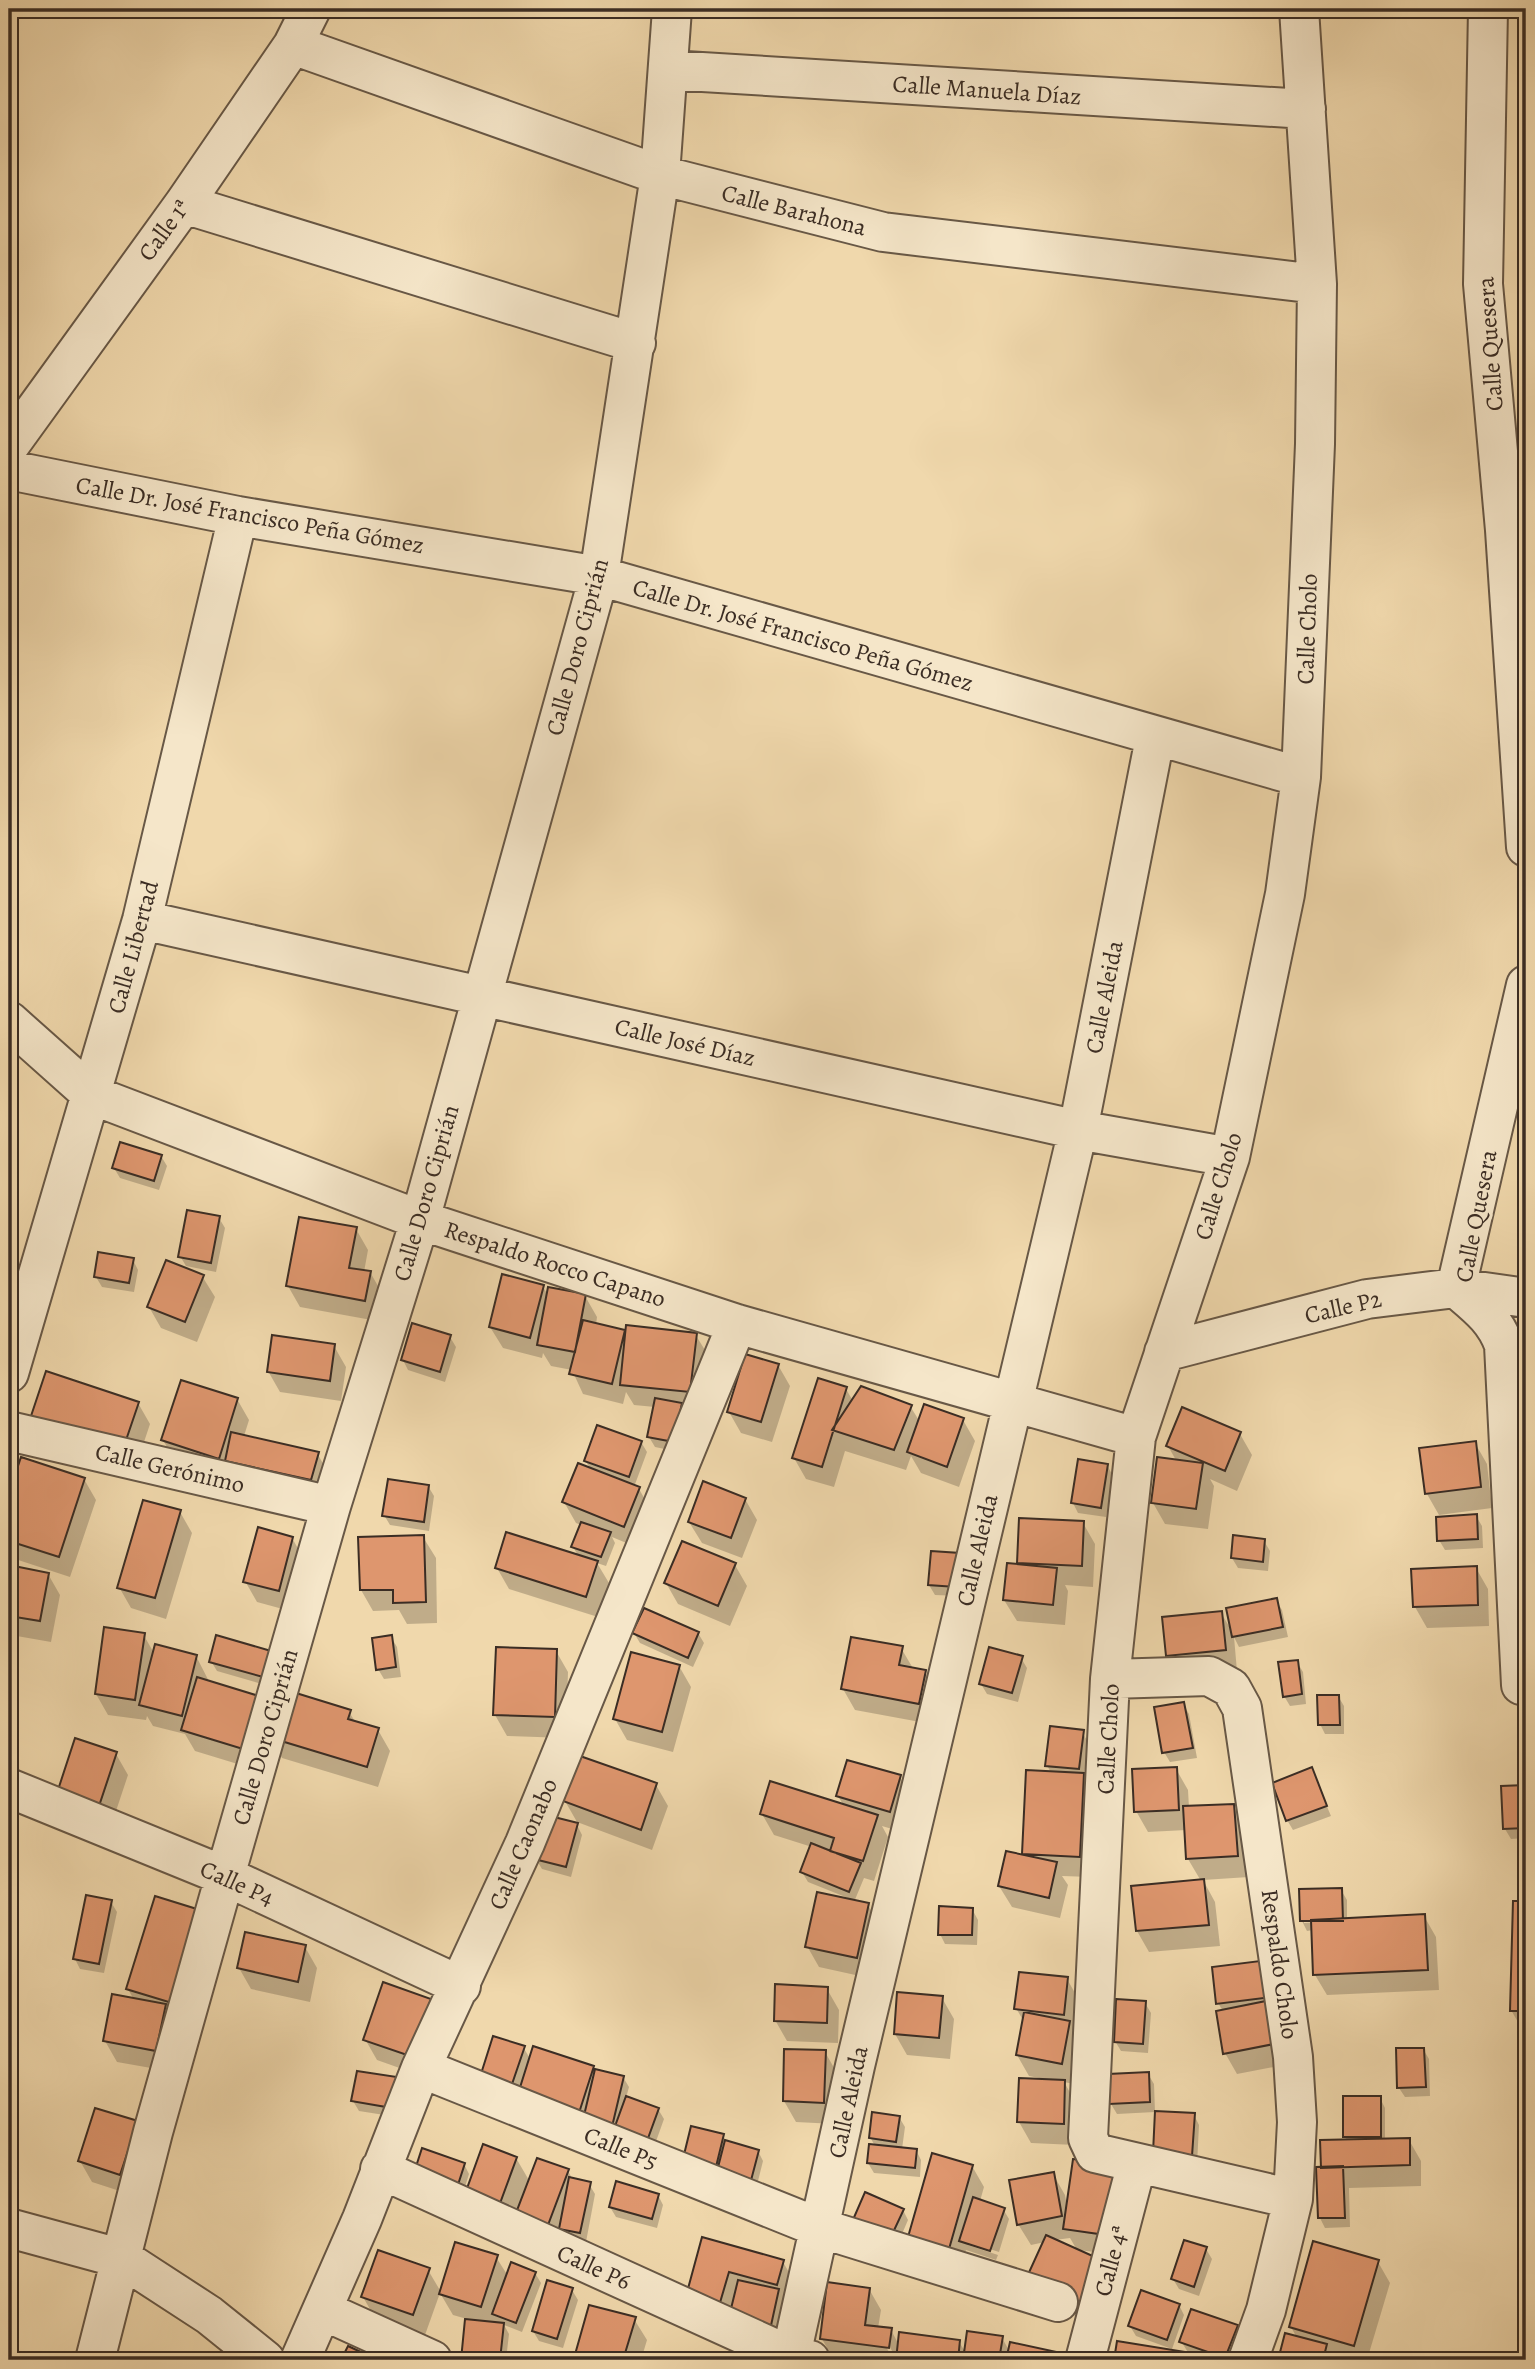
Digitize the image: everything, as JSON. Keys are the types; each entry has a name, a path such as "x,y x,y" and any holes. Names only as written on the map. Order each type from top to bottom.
{"street":[{"name":"Calle 1ª","path":"9,446 184,204 293,46 311,9"},
{"name":"Calle Doro Ciprián","path":"95,2360 123,2259 153,2132 225,1876 331,1506 420,1220 599,576 660,175 672,9"},
{"name":"Calle Cholo","path":"1293,2199 1095,2153 1088,2138 1111,1679 1136,1437 1230,1157 1285,894 1301,777 1315,444 1317,284 1300,9"},
{"name":"Calle Quesera","path":"1488,9 1483,284 1522,719 1526,847"},
{"name":"Calle Barahona","path":"293,46 660,175 883,232 1317,284"},
{"name":"Calle Manuela Díaz","path":"669,70 1306,109"},
{"path":"184,204 636,343"},
{"name":"Calle Dr. José Francisco Peña Gómez","path":"9,470 238,516 599,576 1155,738 1301,777"},
{"name":"Calle Libertad","path":"9,1373 142,920 238,516"},
{"name":"Calle Aleida","path":"797,2359 820,2228 858,2052 1078,1130 1155,738"},
{"name":"Calle José Díaz","path":"142,920 1078,1130 1230,1157"},
{"name":"Calle Quesera","path":"1521,1685 1504,1345 1498,1328 1486,1312 1456,1288 1526,985"},
{"name":"Respaldo Rocco Capano","path":"9,1021 92,1095 420,1220 737,1324 1136,1437"},
{"name":"Calle P2","path":"1164,1352 1367,1299 1456,1288 1526,1298"},
{"name":"Calle Caonabo","path":"300,2360 421,2068 525,1843 737,1324"},
{"name":"Calle Gerónimo","path":"9,1431 331,1506"},
{"name":"Respaldo Cholo","path":"1111,1679 1209,1676 1231,1688 1242,1708 1293,2057 1297,2122 1293,2199 1266,2310 1248,2360"},
{"name":"Calle P4","path":"9,1788 225,1876 461,1986"},
{"name":"Calle P5","path":"421,2068 820,2228 1058,2302"},
{"name":"Calle 4ª","path":"1085,2360 1138,2163"},
{"name":"Calle P6","path":"380,2169 797,2359"},
{"path":"9,2228 123,2259 209,2315 265,2360"},
{"path":"322,2310 432,2360"}],"building":[{"path":"120,1142 162,1155 154,1181 112,1168"},
{"path":"187,1210 220,1216 211,1263 178,1257"},
{"path":"299,1217 357,1227 349,1268 371,1271 365,1301 286,1286"},
{"path":"98,1252 134,1258 129,1283 94,1277"},
{"path":"166,1260 204,1275 185,1322 147,1307"},
{"path":"502,1274 544,1285 530,1338 489,1327"},
{"path":"548,1287 586,1294 575,1352 537,1345"},
{"path":"583,1320 625,1330 612,1384 569,1374"},
{"path":"412,1323 451,1335 440,1372 401,1360"},
{"path":"626,1325 697,1333 690,1392 620,1385"},
{"path":"272,1335 335,1344 330,1381 267,1372"},
{"path":"745,1354 779,1364 761,1422 727,1412"},
{"path":"46,1371 139,1402 124,1446 31,1416"},
{"path":"818,1378 847,1387 822,1467 792,1458"},
{"path":"181,1380 238,1398 219,1459 161,1440"},
{"path":"861,1386 912,1405 894,1450 832,1430"},
{"path":"655,1398 682,1403 674,1442 647,1437"},
{"path":"924,1404 964,1418 947,1467 907,1452"},
{"path":"1182,1407 1241,1432 1225,1471 1166,1446"},
{"path":"597,1425 642,1441 629,1477 584,1461"},
{"path":"231,1432 319,1452 311,1480 225,1461"},
{"path":"1476,1441 1481,1487 1425,1494 1419,1448"},
{"path":"21,1457 85,1478 59,1557 9,1541 9,1493"},
{"path":"1157,1457 1203,1463 1196,1509 1151,1503"},
{"path":"1078,1459 1108,1464 1101,1508 1071,1503"},
{"path":"578,1463 640,1487 624,1527 562,1502"},
{"path":"388,1479 429,1485 424,1522 382,1516"},
{"path":"703,1481 746,1498 731,1538 688,1522"},
{"path":"143,1500 181,1510 155,1598 117,1588"},
{"path":"1477,1514 1478,1539 1437,1541 1436,1517"},
{"path":"1019,1518 1084,1521 1082,1566 1017,1563"},
{"path":"581,1522 611,1532 601,1557 571,1547"},
{"path":"258,1527 293,1537 279,1591 243,1582"},
{"path":"506,1532 598,1561 586,1597 495,1568"},
{"path":"424,1535 426,1602 393,1603 393,1590 360,1590 358,1537"},
{"path":"1233,1535 1265,1539 1263,1562 1231,1558"},
{"path":"682,1541 736,1563 718,1606 664,1583"},
{"path":"931,1551 960,1553 956,1587 928,1585"},
{"path":"1007,1563 1057,1568 1053,1605 1003,1600"},
{"path":"9,1565 49,1573 40,1621 9,1616"},
{"path":"1477,1566 1478,1605 1413,1607 1411,1569"},
{"path":"1277,1598 1283,1627 1232,1637 1226,1608"},
{"path":"644,1608 699,1632 688,1658 632,1633"},
{"path":"1222,1611 1226,1650 1166,1656 1162,1617"},
{"path":"104,1627 145,1633 135,1700 95,1694"},
{"path":"216,1635 271,1651 263,1677 209,1662"},
{"path":"392,1635 396,1667 376,1670 372,1638"},
{"path":"851,1637 903,1646 899,1665 926,1670 919,1704 841,1689"},
{"path":"155,1644 197,1655 182,1716 139,1705"},
{"path":"496,1647 557,1649 555,1717 493,1715"},
{"path":"989,1647 1023,1656 1012,1693 979,1684"},
{"path":"631,1652 680,1665 662,1732 613,1719"},
{"path":"1298,1660 1302,1694 1283,1697 1278,1662"},
{"path":"197,1677 259,1696 243,1749 181,1730"},
{"path":"283,1689 351,1710 348,1719 379,1728 367,1767 268,1737"},
{"path":"1317,1695 1339,1695 1340,1725 1318,1725"},
{"path":"1184,1702 1193,1748 1162,1753 1154,1707"},
{"path":"1050,1726 1084,1730 1079,1769 1045,1766"},
{"path":"75,1738 117,1752 99,1806 57,1793"},
{"path":"580,1756 657,1783 641,1830 563,1801"},
{"path":"847,1760 901,1775 890,1812 836,1796"},
{"path":"1177,1767 1179,1810 1134,1812 1132,1769"},
{"path":"1312,1767 1327,1806 1286,1821 1272,1783"},
{"path":"1026,1770 1084,1773 1080,1857 1022,1854"},
{"path":"770,1781 878,1815 863,1861 830,1851 834,1838 760,1814"},
{"path":"1526,1785 1526,1828 1503,1829 1501,1786"},
{"path":"1234,1804 1238,1856 1186,1859 1183,1806"},
{"path":"546,1815 578,1823 566,1867 534,1859"},
{"path":"811,1843 861,1863 849,1892 800,1872"},
{"path":"1006,1851 1057,1862 1049,1898 998,1886"},
{"path":"1204,1879 1209,1925 1136,1931 1131,1886"},
{"path":"1342,1888 1343,1921 1300,1921 1299,1889"},
{"path":"817,1892 869,1903 857,1958 805,1947"},
{"path":"86,1895 112,1900 99,1964 73,1959"},
{"path":"155,1896 200,1910 172,2003 126,1989"},
{"path":"1513,1901 1526,1901 1526,2011 1510,2011"},
{"path":"939,1906 973,1908 972,1935 938,1935"},
{"path":"1425,1914 1428,1970 1313,1975 1311,1920"},
{"path":"245,1932 306,1945 298,1982 237,1968"},
{"path":"1268,1960 1272,1997 1216,2004 1212,1967"},
{"path":"1019,1972 1068,1977 1064,2015 1014,2009"},
{"path":"383,1982 431,1999 410,2056 363,2040"},
{"path":"775,1984 828,1987 827,2023 774,2021"},
{"path":"897,1992 943,1996 939,2038 894,2034"},
{"path":"112,1994 166,2004 156,2051 103,2041"},
{"path":"1116,1999 1146,2001 1143,2044 1114,2042"},
{"path":"1266,2001 1274,2044 1223,2054 1216,2011"},
{"path":"1024,2012 1070,2021 1062,2064 1016,2055"},
{"path":"493,2036 525,2046 511,2087 480,2077"},
{"path":"533,2046 594,2066 578,2116 517,2097"},
{"path":"1396,2048 1424,2048 1426,2087 1397,2088"},
{"path":"784,2049 826,2050 824,2103 783,2101"},
{"path":"595,2069 624,2076 611,2131 582,2124"},
{"path":"357,2071 397,2077 392,2108 351,2101"},
{"path":"1149,2072 1150,2102 1109,2104 1108,2074"},
{"path":"1019,2078 1065,2080 1064,2124 1017,2122"},
{"path":"626,2096 659,2108 643,2152 610,2140"},
{"path":"1343,2096 1381,2096 1381,2137 1343,2137"},
{"path":"95,2108 138,2121 120,2175 78,2161"},
{"path":"1155,2111 1195,2113 1192,2156 1153,2153"},
{"path":"872,2112 900,2116 896,2142 869,2138"},
{"path":"691,2126 724,2134 714,2175 681,2167"},
{"path":"1410,2138 1410,2165 1321,2168 1320,2140"},
{"path":"725,2140 759,2150 749,2188 715,2179"},
{"path":"483,2144 517,2157 499,2206 465,2194"},
{"path":"869,2144 917,2149 915,2168 867,2163"},
{"path":"422,2148 465,2163 455,2194 412,2179"},
{"path":"932,2153 973,2165 947,2256 906,2244"},
{"path":"537,2158 569,2169 548,2225 516,2213"},
{"path":"1073,2159 1123,2165 1113,2236 1063,2229"},
{"path":"1343,2166 1345,2218 1318,2218 1316,2167"},
{"path":"1054,2172 1062,2216 1017,2225 1009,2180"},
{"path":"569,2177 591,2182 580,2233 559,2229"},
{"path":"616,2181 659,2194 652,2219 609,2207"},
{"path":"865,2192 904,2209 890,2239 852,2222"},
{"path":"973,2197 1005,2208 990,2251 959,2241"},
{"path":"1046,2235 1106,2262 1086,2306 1026,2279"},
{"path":"702,2237 784,2260 777,2285 729,2272 719,2306 686,2296"},
{"path":"1184,2240 1207,2247 1194,2287 1171,2279"},
{"path":"1313,2241 1379,2260 1354,2346 1289,2327"},
{"path":"455,2242 498,2255 481,2307 439,2294"},
{"path":"378,2250 430,2268 413,2315 361,2297"},
{"path":"511,2262 536,2272 516,2323 492,2314"},
{"path":"547,2280 573,2288 557,2339 532,2331"},
{"path":"738,2280 779,2289 770,2330 728,2321"},
{"path":"827,2282 870,2288 865,2325 892,2328 889,2348 820,2339"},
{"path":"1141,2290 1180,2304 1167,2340 1128,2326"},
{"path":"589,2305 636,2317 623,2360 574,2358"},
{"path":"1191,2309 1238,2325 1225,2358 1179,2342"},
{"path":"465,2319 504,2323 500,2360 461,2360"},
{"path":"967,2331 1003,2336 999,2360 963,2360"},
{"path":"899,2332 960,2340 958,2360 896,2360"},
{"path":"1285,2333 1327,2344 1323,2360 1278,2360"},
{"path":"1117,2341 1204,2355 1203,2360 1114,2360"},
{"path":"1010,2342 1075,2356 1074,2360 1006,2360"},
{"path":"348,2346 378,2360 341,2360"}]}
